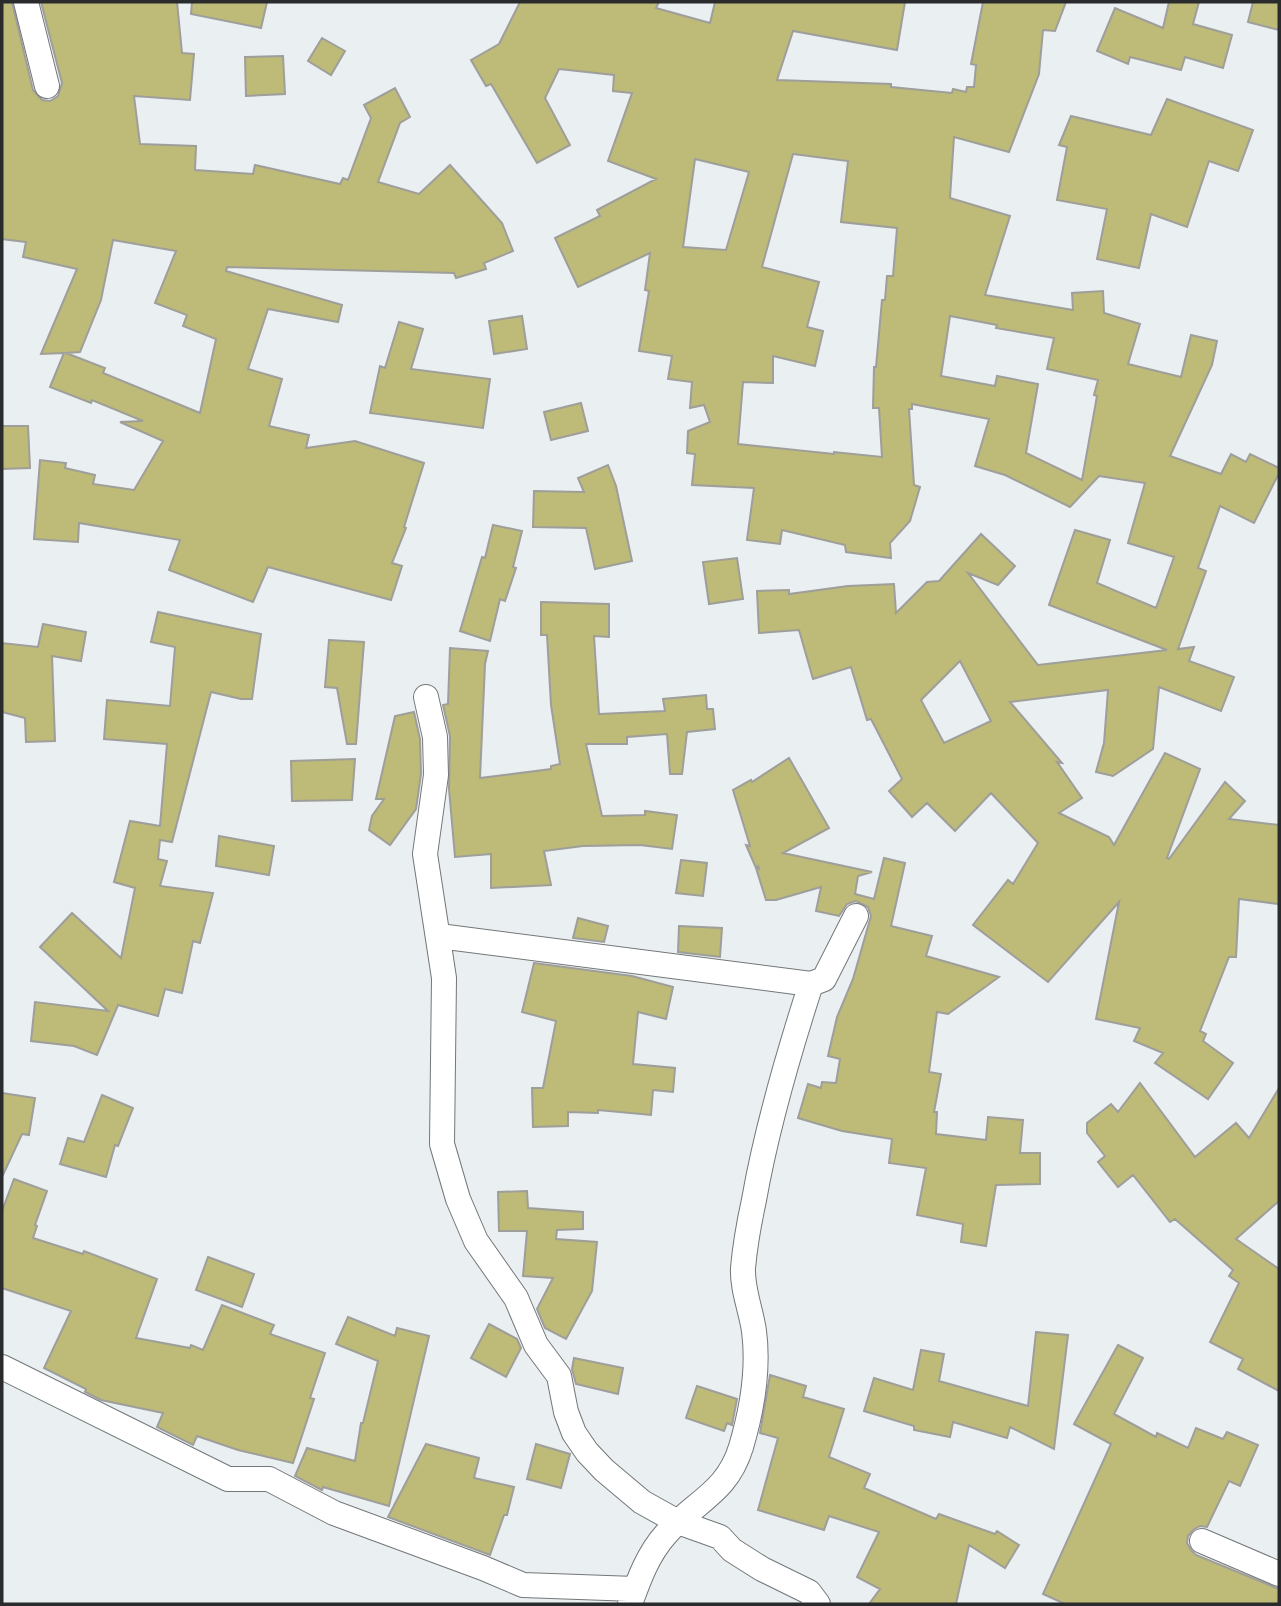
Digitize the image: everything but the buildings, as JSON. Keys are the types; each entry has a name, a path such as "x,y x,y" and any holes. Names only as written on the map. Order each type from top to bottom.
{"street":[{"path":"26,2 47,86"},
{"path":"426,697 435,737 436,775 425,854 444,978 442,1144 458,1199 476,1241 516,1298 536,1345 559,1376 566,1412 574,1433 604,1470 642,1502 678,1522 720,1537 732,1549 762,1569 809,1592 818,1604"},
{"path":"439,936 811,984 824,979 856,916"},
{"path":"2,1367 228,1479 269,1479 334,1513 483,1568 523,1586 632,1597 643,1568 658,1544 678,1522 716,1490 731,1472 741,1447 757,1366 754,1331 742,1280 747,1233 760,1165 787,1059 811,984"},
{"path":"1202,1541 1279,1574"}]}
